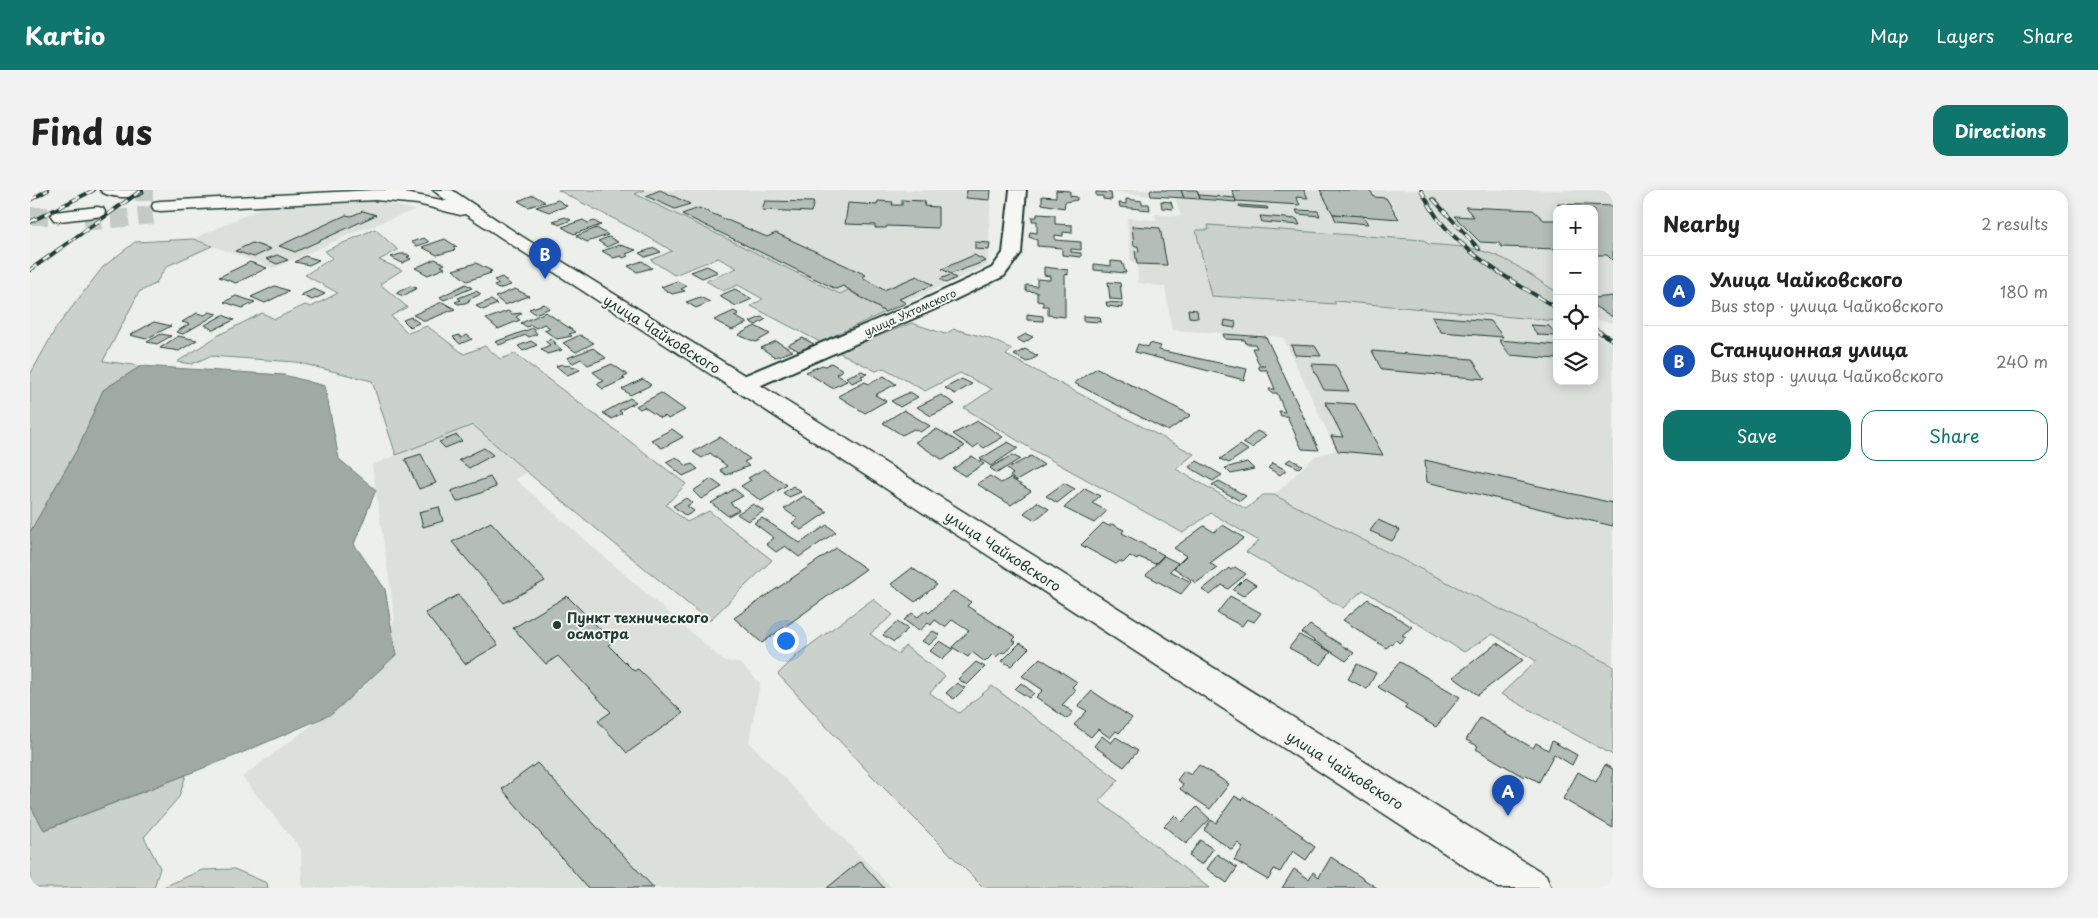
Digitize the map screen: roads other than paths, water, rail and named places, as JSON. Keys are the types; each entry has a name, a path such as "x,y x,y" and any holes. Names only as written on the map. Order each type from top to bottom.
{"main road":[{"path":"108,190 135,192"},
{"path":"221,190 157,205 362,196 398,190"},
{"path":"334,190 343,195 362,196"},
{"name":"улица Чайковского","path":"440,190 475,215 1532,888"},
{"name":"улица Чайковского","path":"362,196 419,200 475,215"},
{"path":"54,221 91,217"}],"street":[{"name":"улица Ухтомского","path":"742,385 928,305 998,272 1012,253 1018,190"}],"tunnel":[{"path":"135,192 158,192"},
{"path":"84,222 153,215"},
{"path":"30,216 60,216"}],"railway":[{"path":"30,200 48,190"},
{"path":"30,222 94,190"},
{"path":"30,270 142,190"},
{"path":"1421,190 1439,220 1451,234 1494,269 1553,306"},
{"path":"1433,199 1479,249"},
{"path":"1598,331 1613,340"}],"place":[{"name":"Станционная улица","path":"545,279"},
{"name":"Пункт технического осмотра","path":"557,625"},
{"name":"Улица Чайковского","path":"1508,816"}]}
